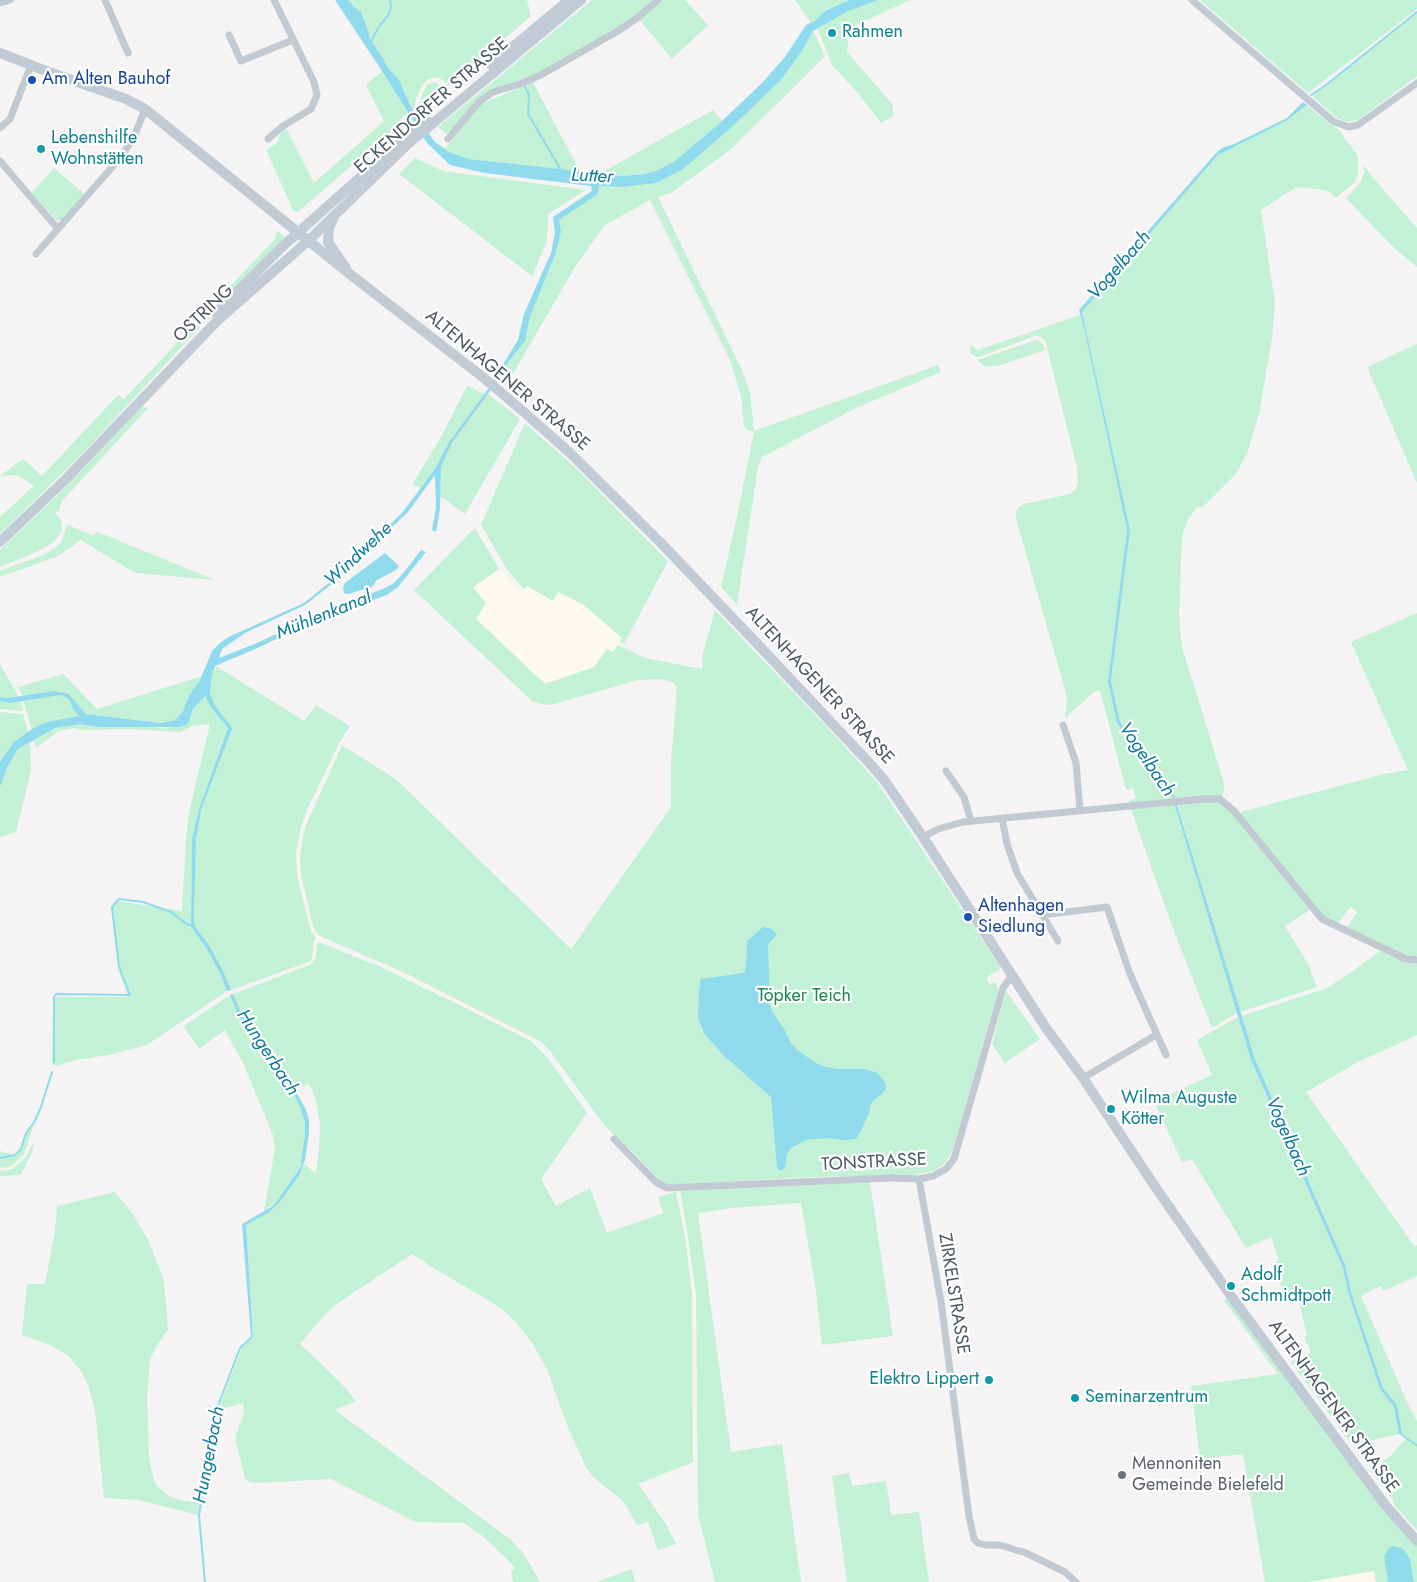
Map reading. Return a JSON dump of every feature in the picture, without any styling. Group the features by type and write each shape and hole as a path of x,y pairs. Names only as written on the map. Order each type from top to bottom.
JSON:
{"main road":[{"name":"ECKENDORFER STRASSE","path":"299,232 569,0"},
{"name":"ECKENDORFER STRASSE","path":"433,117 581,0"},
{"name":"ALTENHAGENER STRASSE","path":"0,52 126,99 145,109 308,241 499,390 569,452 661,543 760,646 873,766 923,837 1046,1028 1083,1078 1231,1296 1386,1506 1417,1541"},
{"name":"ECKENDORFER STRASSE","path":"308,241 405,141"},
{"path":"335,214 329,228 328,242 351,275"},
{"name":"OSTRING","path":"127,415 162,372 212,317 299,232"},
{"name":"OSTRING","path":"0,542 66,479 217,321 308,241"}],"street":[{"path":"106,0 128,52"},
{"path":"268,139 279,128 311,109 317,91 274,0"},
{"path":"448,139 479,102 493,92 520,84 549,70 618,31 658,0"},
{"path":"1192,0 1334,122 1348,127 1358,125 1417,83"},
{"path":"229,35 241,61 293,40"},
{"path":"0,128 10,120 31,65"},
{"path":"36,254 127,148 134,137 145,109"},
{"path":"0,161 58,229"},
{"path":"1063,725 1076,763 1080,810"},
{"path":"946,771 964,797 971,821"},
{"path":"923,837 951,824 971,821 1220,799 1234,811 1322,919 1406,959 1417,960"},
{"path":"1002,818 1013,865 1026,891 1058,941"},
{"path":"1042,915 1107,907 1130,974 1166,1055"},
{"name":"TONSTRASSE","path":"614,1139 657,1184 671,1189 890,1178 919,1179 933,1176 950,1165 954,1159 1003,988 1012,975"},
{"path":"1083,1078 1156,1035"},
{"name":"ZIRKELSTRASSE","path":"919,1179 941,1302 969,1516 974,1539 978,1543 985,1545 1000,1546 1026,1552 1065,1572 1076,1582"}],"shaded area":[{"path":"499,569 521,593 527,586 553,600 558,592 585,606 623,638 613,652 607,650 594,667 544,683 476,618 472,587"},
{"path":"1374,1571 1376,1582 1309,1582"}],"green space":[{"path":"348,0 527,0 531,16 450,85 438,77 427,80 417,96 415,105 418,113 416,115 399,80 387,68 383,58 370,39 361,12"},
{"path":"592,0 657,0 640,15 548,69 490,90 448,135 438,127"},
{"path":"662,0 685,0 708,25 672,59 639,19"},
{"path":"795,0 849,0 825,11 811,23"},
{"path":"878,0 910,0 850,28 847,52 893,105 893,116 881,123 858,93 832,65 818,29 846,12"},
{"path":"1200,0 1417,0 1417,9 1308,93"},
{"path":"1417,13 1417,76 1358,120 1348,122 1337,118 1311,95 1326,86"},
{"path":"813,31 825,56 730,150 671,193 658,197 742,370 750,392 754,431 938,365 941,372 856,408 762,457 758,467 737,605 721,587 754,432 747,430 744,426 741,396 730,360 650,200 605,225 576,265 510,379 505,385 498,380 506,365 525,341 530,317 556,252 561,232 559,220 598,194 599,186 621,187 683,169 731,128 781,80"},
{"path":"382,71 408,113 395,128 298,212 293,210 267,149 277,143 281,133 286,128 314,183 384,121 366,85"},
{"path":"434,82 439,84 444,91 423,110 420,104 422,94 427,85"},
{"path":"533,82 580,172 469,159 445,149 481,104"},
{"path":"1307,105 1338,129 1358,156 1358,174 1354,183 1337,197 1324,190 1299,187 1261,210 1275,303 1272,338 1259,414 1248,451 1236,474 1204,506 1196,508 1188,520 1182,536 1179,617 1182,647 1224,783 1224,791 1221,798 1176,800 1120,722 1111,681 1130,530 1082,312 1218,155 1286,121"},
{"path":"713,110 722,121 675,161 656,171 644,174 623,176 599,174"},
{"path":"415,158 443,171 586,190 548,214 547,241 532,276 399,174"},
{"path":"1364,165 1417,228 1417,267 1391,245 1346,198 1360,183 1364,174"},
{"path":"54,168 84,194 62,220 59,221 32,193"},
{"path":"277,230 284,236 275,250 83,453 0,534 0,517 34,486 19,476 0,476 23,459 42,476 118,395 124,399 275,239"},
{"path":"1080,315 1127,530 1109,686 1117,723 1172,796 1173,800 1129,802 1129,800 1136,799 1133,788 1126,790 1100,690 1094,692 1065,718 1067,697 1016,519 1016,512 1024,504 1070,494 1076,489 1078,483 1077,468 1045,340 1035,336 979,357 970,353 971,345 978,350"},
{"path":"1036,340 1043,343 1045,350 1001,365 986,367 977,360"},
{"path":"1417,344 1417,483 1367,367"},
{"path":"467,386 484,394 449,442 435,469 422,488 412,485 441,437"},
{"path":"488,394 520,419 465,514 440,496 441,467 452,443"},
{"path":"142,407 148,408 62,501 59,510 55,513 61,520 62,530 54,542 36,552 0,567 0,550 68,485"},
{"path":"525,423 579,471 668,561 624,644 620,642 622,638 585,606 567,596 558,592 553,601 527,586 524,589 508,571 481,525"},
{"path":"68,525 94,536 98,532 215,580 135,573 81,540 58,556 0,577 0,571 45,554 56,547 62,541 66,526"},
{"name":"Töpker Teich","path":"475,528 499,569 473,587 486,603 476,619 544,683 594,667 607,649 613,652 618,645 645,658 702,669 703,653 715,610 877,782 1001,968 986,978 990,985 995,982 999,988 954,1146 944,1164 936,1170 916,1175 811,1177 663,1184 605,1126 550,1051 540,1041 403,972 317,933 313,926 301,874 300,858 304,830 342,745 397,780 571,949 671,807 671,762 677,688 674,683 661,679 638,680 554,704 547,705 533,702 414,590"},
{"path":"1417,613 1417,958 1406,957 1346,929 1357,912 1350,907 1337,925 1322,918 1237,813 1384,774 1408,770 1351,642"},
{"path":"0,664 18,696 0,697"},
{"path":"216,666 304,721 316,705 350,726 339,743 308,808 301,827 296,851 297,877 311,931 316,938 312,959 309,962 231,990 209,945 196,928 194,922 196,839 201,810 232,729 214,704 210,692 212,675"},
{"path":"63,674 97,709 202,676 196,688 189,696 182,713 175,720 161,723 85,714 69,694 22,695 18,687"},
{"path":"61,695 69,699 79,717 47,722 32,729 23,700"},
{"path":"205,695 210,706 228,728 199,809 192,839 191,927 206,948 220,973 227,991 147,1045 109,1055 75,1060 58,1066 52,1064 53,999 56,997 128,997 118,969 111,909 118,901 182,911 189,812 210,724 192,726 180,732 128,729 80,730 74,728 59,731 36,748 34,740 55,728 74,724 167,728 188,724 193,709"},
{"path":"0,701 10,703 20,701 23,711 0,709"},
{"path":"0,712 23,714 28,732 14,742 0,762"},
{"path":"30,742 31,771 16,832 0,837 0,787 7,768 18,749"},
{"path":"1219,801 1236,816 1310,910 1285,926 1308,964 1317,987 1240,1012 1177,803"},
{"path":"1174,803 1237,1013 1212,1028 1169,918 1131,809"},
{"path":"319,942 383,968 531,1041 546,1056 587,1113 541,1179 556,1206 590,1188 607,1233 663,1213 658,1197 676,1192 685,1237 692,1294 693,1462 638,1484 666,1524 676,1544 658,1550 648,1522 637,1525 624,1502 593,1477 587,1469 569,1430 547,1369 532,1343 516,1322 502,1309 412,1254 335,1305 300,1344 342,1384 356,1401 335,1410 510,1539 523,1553 540,1582 513,1582 511,1571 515,1568 511,1563 484,1537 464,1523 415,1522 331,1479 256,1483 249,1482 245,1478 236,1442 236,1434 244,1415 243,1403 218,1410 242,1347 253,1337 246,1225 268,1213 279,1203 299,1176 304,1164 316,1173 320,1124 315,1097 309,1084 294,1089 285,1071 271,1051 243,1017 233,994 312,964 316,957 317,944"},
{"path":"1380,951 1405,961 1417,963 1417,1035 1358,1062 1306,1092 1414,1246 1417,1245 1417,1276 1383,1291 1380,1286 1361,1296 1417,1421 1417,1444 1402,1434 1397,1405 1383,1388 1351,1292 1346,1267 1255,1059 1242,1016 1327,988"},
{"path":"1006,991 1040,1039 1005,1063 992,1044"},
{"path":"230,995 239,1018 279,1069 298,1102 305,1122 302,1165 277,1201 264,1211 275,1148 273,1135 243,1063 225,1030 199,1049 184,1026"},
{"path":"1238,1017 1251,1060 1343,1268 1348,1292 1380,1389 1394,1407 1399,1434 1352,1445 1291,1362 1311,1352 1304,1337 1307,1336 1299,1301 1294,1291 1285,1294 1271,1265 1279,1260 1271,1237 1246,1248 1192,1159 1182,1162 1154,1101 1212,1075 1197,1040"},
{"path":"35,1121 24,1154 10,1167 0,1168 0,1151 15,1155"},
{"path":"35,1140 32,1152 21,1175 0,1176 0,1171 11,1170 26,1157"},
{"path":"870,1182 893,1336 822,1345 815,1284 801,1203 732,1208 698,1213 731,1452 782,1444 801,1582 715,1582 698,1515 696,1294 680,1191"},
{"path":"115,1192 133,1214 148,1240 163,1277 168,1330 150,1359 147,1397 149,1457 152,1473 156,1485 169,1496 184,1501 200,1502 198,1515 139,1500 104,1498 95,1410 88,1385 81,1371 69,1356 52,1346 22,1335 27,1284 45,1284 55,1230 57,1206"},
{"path":"1223,1299 1229,1300 1410,1540 1417,1546 1417,1582 1414,1582 1413,1571 1384,1557 1388,1582 1376,1582 1374,1571 1309,1582 1265,1582 1243,1454 1200,1459 1191,1386 1278,1374"},
{"path":"1406,1439 1417,1447 1417,1530 1395,1506 1392,1498 1372,1472 1369,1472 1394,1453"},
{"path":"849,1473 852,1486 886,1481 891,1515 919,1512 929,1582 847,1582 832,1476"},
{"path":"631,1569 636,1582 597,1582"}],"water":[{"path":"335,0 348,0 361,12 370,39 388,68 399,80 411,107 434,141 449,152 469,159 623,176 656,171 675,161 722,121 762,83 785,57 806,25 815,21 825,11 849,0 878,0 846,12 813,31 781,80 731,128 683,169 656,183 621,187 599,186 598,194 559,220 561,232 556,252 530,317 525,341 452,443 441,467 440,509 436,532 432,530 436,508 435,475 408,512 332,584 305,605 245,633 222,649 219,658 257,643 318,614 385,588 394,583 421,550 426,552 398,587 387,595 320,619 215,666 210,692 214,704 232,729 201,810 196,839 194,922 223,971 231,990 227,991 220,973 206,948 191,927 192,839 199,809 228,728 210,706 205,696 193,709 188,724 179,727 99,727 80,724 55,728 18,749 7,768 0,787 0,762 14,742 32,729 47,722 79,716 73,709 69,699 61,695 10,703 0,701 0,697 7,698 54,691 69,694 86,714 161,723 175,720 182,713 189,696 200,680 212,651 220,643 230,636 304,603 330,582 402,513 435,469 449,442 488,389 518,340 524,314 551,253 555,233 553,217 592,191 591,186 485,173 450,165 427,143"},
{"path":"1303,102 1307,105 1286,121 1218,155 1082,312 1130,530 1111,681 1120,722 1174,795 1255,1059 1346,1267 1351,1292 1383,1388 1397,1405 1402,1434 1417,1444 1417,1447 1399,1434 1394,1407 1380,1389 1348,1292 1343,1268 1251,1060 1172,796 1117,723 1108,682 1127,530 1079,310 1216,153 1222,148 1287,118"},
{"path":"385,553 399,566 396,570 377,580 372,587 348,594 344,593 345,583"},
{"path":"763,927 772,929 777,935 768,944 770,1006 791,1043 797,1050 816,1063 826,1067 865,1069 878,1073 886,1088 872,1102 859,1135 855,1139 828,1138 806,1140 791,1148 787,1154 785,1168 780,1171 777,1167 771,1097 724,1056 704,1033 698,1018 701,979 744,973 746,968 747,941"},
{"path":"233,994 243,1017 285,1071 306,1110 309,1120 305,1160 299,1176 279,1203 268,1213 246,1225 253,1337 247,1340 251,1337 242,1224 271,1207 302,1165 305,1122 298,1102 279,1069 239,1018 230,995"},
{"path":"1393,1546 1403,1549 1410,1559 1414,1582 1388,1582 1384,1557 1389,1548"}],"waterway":[{"path":"371,42 378,28 389,14 390,0"},
{"name":"Vogelbach","path":"1311,95 1417,12"},
{"path":"525,87 529,95 528,114 561,170"},
{"path":"54,1062 54,997 56,994 130,995 119,966 112,907 119,899 143,902 171,912 188,925 192,925"},
{"path":"0,1158 15,1155 21,1149 26,1133 35,1121 41,1107 52,1072"},
{"name":"Hungerbach","path":"205,1582 199,1516 214,1416 240,1348 251,1338"}],"place":[{"name":"Rahmen","path":"832,33"},
{"name":"Am Alten Bauhof","path":"32,80"},
{"name":"Lebenshilfe Wohnstätten","path":"41,149"},
{"name":"Altenhagen Siedlung","path":"968,917"},
{"name":"Wilma Auguste Kötter","path":"1111,1109"},
{"name":"Adolf Schmidtpott","path":"1231,1286"},
{"name":"Elektro Lippert","path":"989,1380"},
{"name":"Seminarzentrum","path":"1075,1398"},
{"name":"Mennoniten Gemeinde Bielefeld","path":"1122,1475"}],"water label":[{"name":"Lutter","path":"592,177"},
{"name":"Windwehe","path":"359,555"},
{"name":"Mühlenkanal","path":"324,616"}]}
